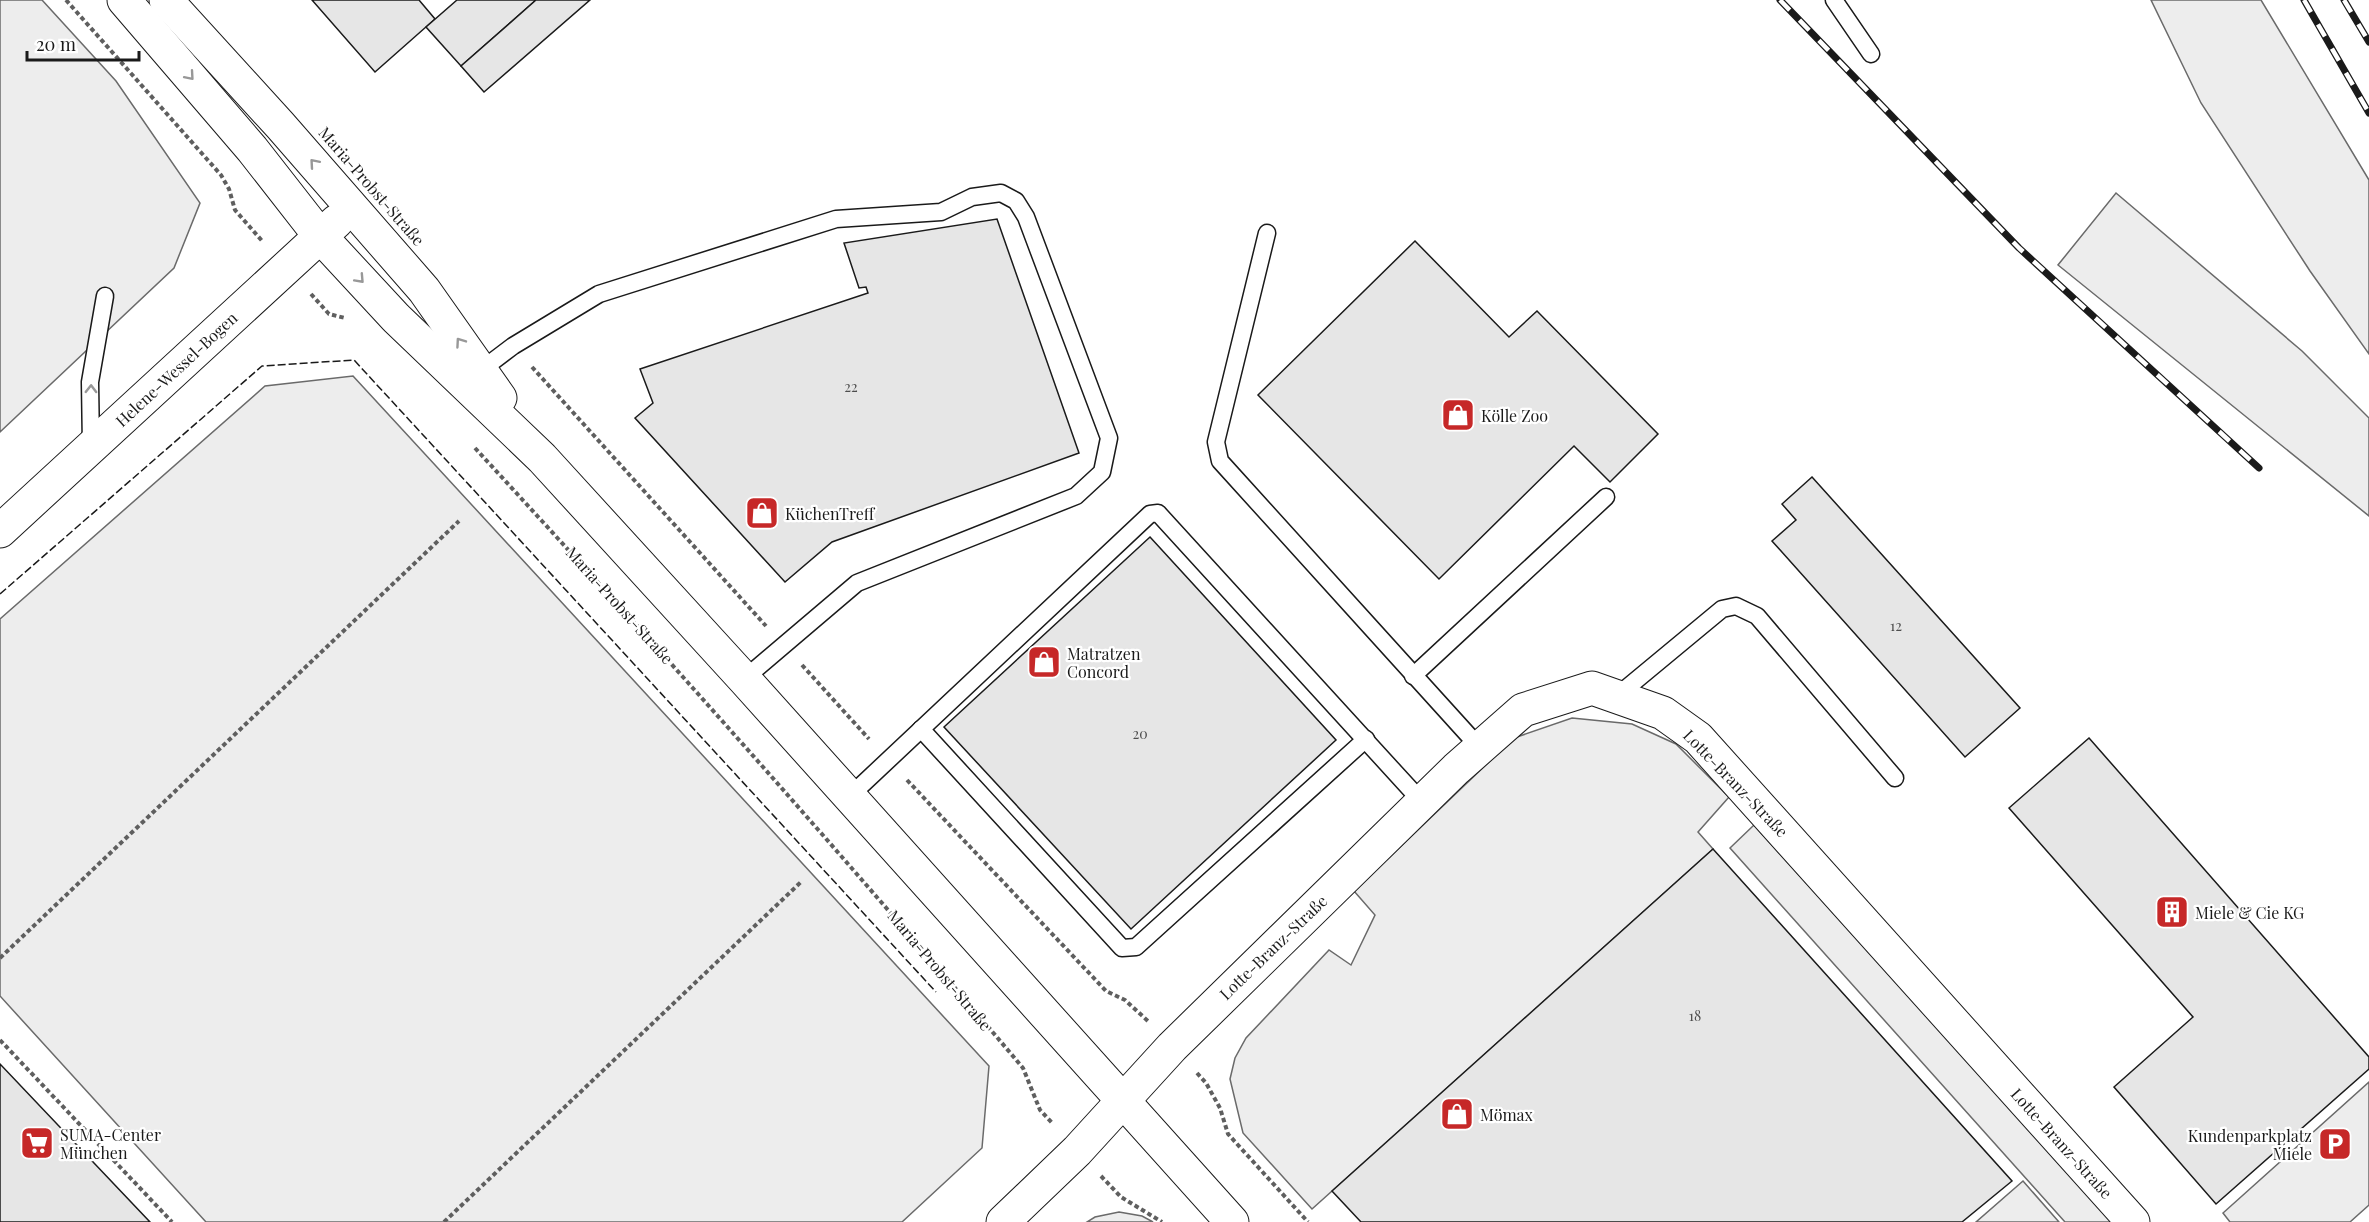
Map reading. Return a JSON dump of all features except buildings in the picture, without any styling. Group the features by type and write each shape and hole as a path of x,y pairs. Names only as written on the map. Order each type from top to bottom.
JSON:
{"street":[{"name":"Maria-Probst-Straße","path":"124,0 252,149 321,236 396,318 472,377 542,458 850,796 1232,1222"},
{"name":"Maria-Probst-Straße","path":"166,0 424,290 472,377"},
{"name":"Helene-Wessel-Bogen","path":"0,531 352,207"},
{"name":"Lotte-Branz-Straße","path":"1003,1222 1077,1151 1172,1047 1480,747 1523,710 1592,688 1663,713 1698,738 2133,1222"}],"lane":[{"path":"1834,0 1870,54"},
{"path":"472,377 513,346 599,294 836,219 941,212 972,197 1001,194 1016,201 1026,217 1108,438 1102,472 1076,496 857,583 744,679"},
{"path":"1267,233 1216,442 1220,461 1413,676 1480,747"},
{"path":"91,447 90,382 105,296"},
{"path":"1413,676 1606,497"},
{"path":"850,796 1150,514 1158,513 1422,802"},
{"path":"1617,696 1722,609 1736,606 1757,616 1895,778"},
{"path":"921,729 1122,948 1136,947 1366,740"}],"path":[{"path":"66,0 221,175 229,189 235,210 329,314 347,319"},
{"path":"513,346 889,761 1106,991 1135,1007 1206,1083 1220,1108 1227,1134 1308,1222"},
{"name":"Maria-Probst-Straße","path":"474,446 642,629 848,861 1023,1068 1040,1110 1121,1197 1162,1222"},
{"path":"0,958 459,521"},
{"path":"444,1222 802,881"},
{"path":"0,1040 172,1222"}],"shaded area":[{"path":"0,0 42,0 116,81 200,203 174,268 0,432"},
{"path":"2151,0 2261,0 2369,180 2369,354 2310,271 2201,103"},
{"path":"2116,193 2302,351 2369,418 2369,516 2058,265"},
{"path":"353,376 989,1066 982,1148 902,1222 206,1222 0,996 0,619 265,386"},
{"path":"1572,718 1632,724 1676,744 1729,797 1698,832 1713,849 1312,1209 1243,1133 1230,1079 1235,1058 1246,1038 1329,950 1351,965 1375,915 1354,891 1514,738"},
{"path":"1754,825 2112,1222 2065,1222 1730,848"},
{"name":"Kundenparkplatz Miele","path":"2369,1082 2369,1205 2350,1222 2230,1222 2223,1213"},
{"path":"2023,1181 2059,1222 1976,1222"},
{"path":"1119,1212 1142,1216 1153,1222 1087,1222 1095,1217"}],"railway":[{"path":"1780,0 2019,248 2259,468"},
{"path":"2304,0 2369,113"},
{"path":"2344,0 2369,42"}],"fence":[{"path":"0,594 262,366 354,360 936,992"}],"place":[{"name":"Kölle Zoo","path":"1458,415"},
{"name":"KüchenTreff","path":"762,513"},
{"name":"Matratzen Concord","path":"1044,662"},
{"name":"Miele & Cie KG","path":"2172,912"},
{"name":"Mömax","path":"1457,1114"},
{"name":"SUMA-Center München","path":"37,1143"},
{"name":"Kundenparkplatz Miele","path":"2335,1144"}]}
